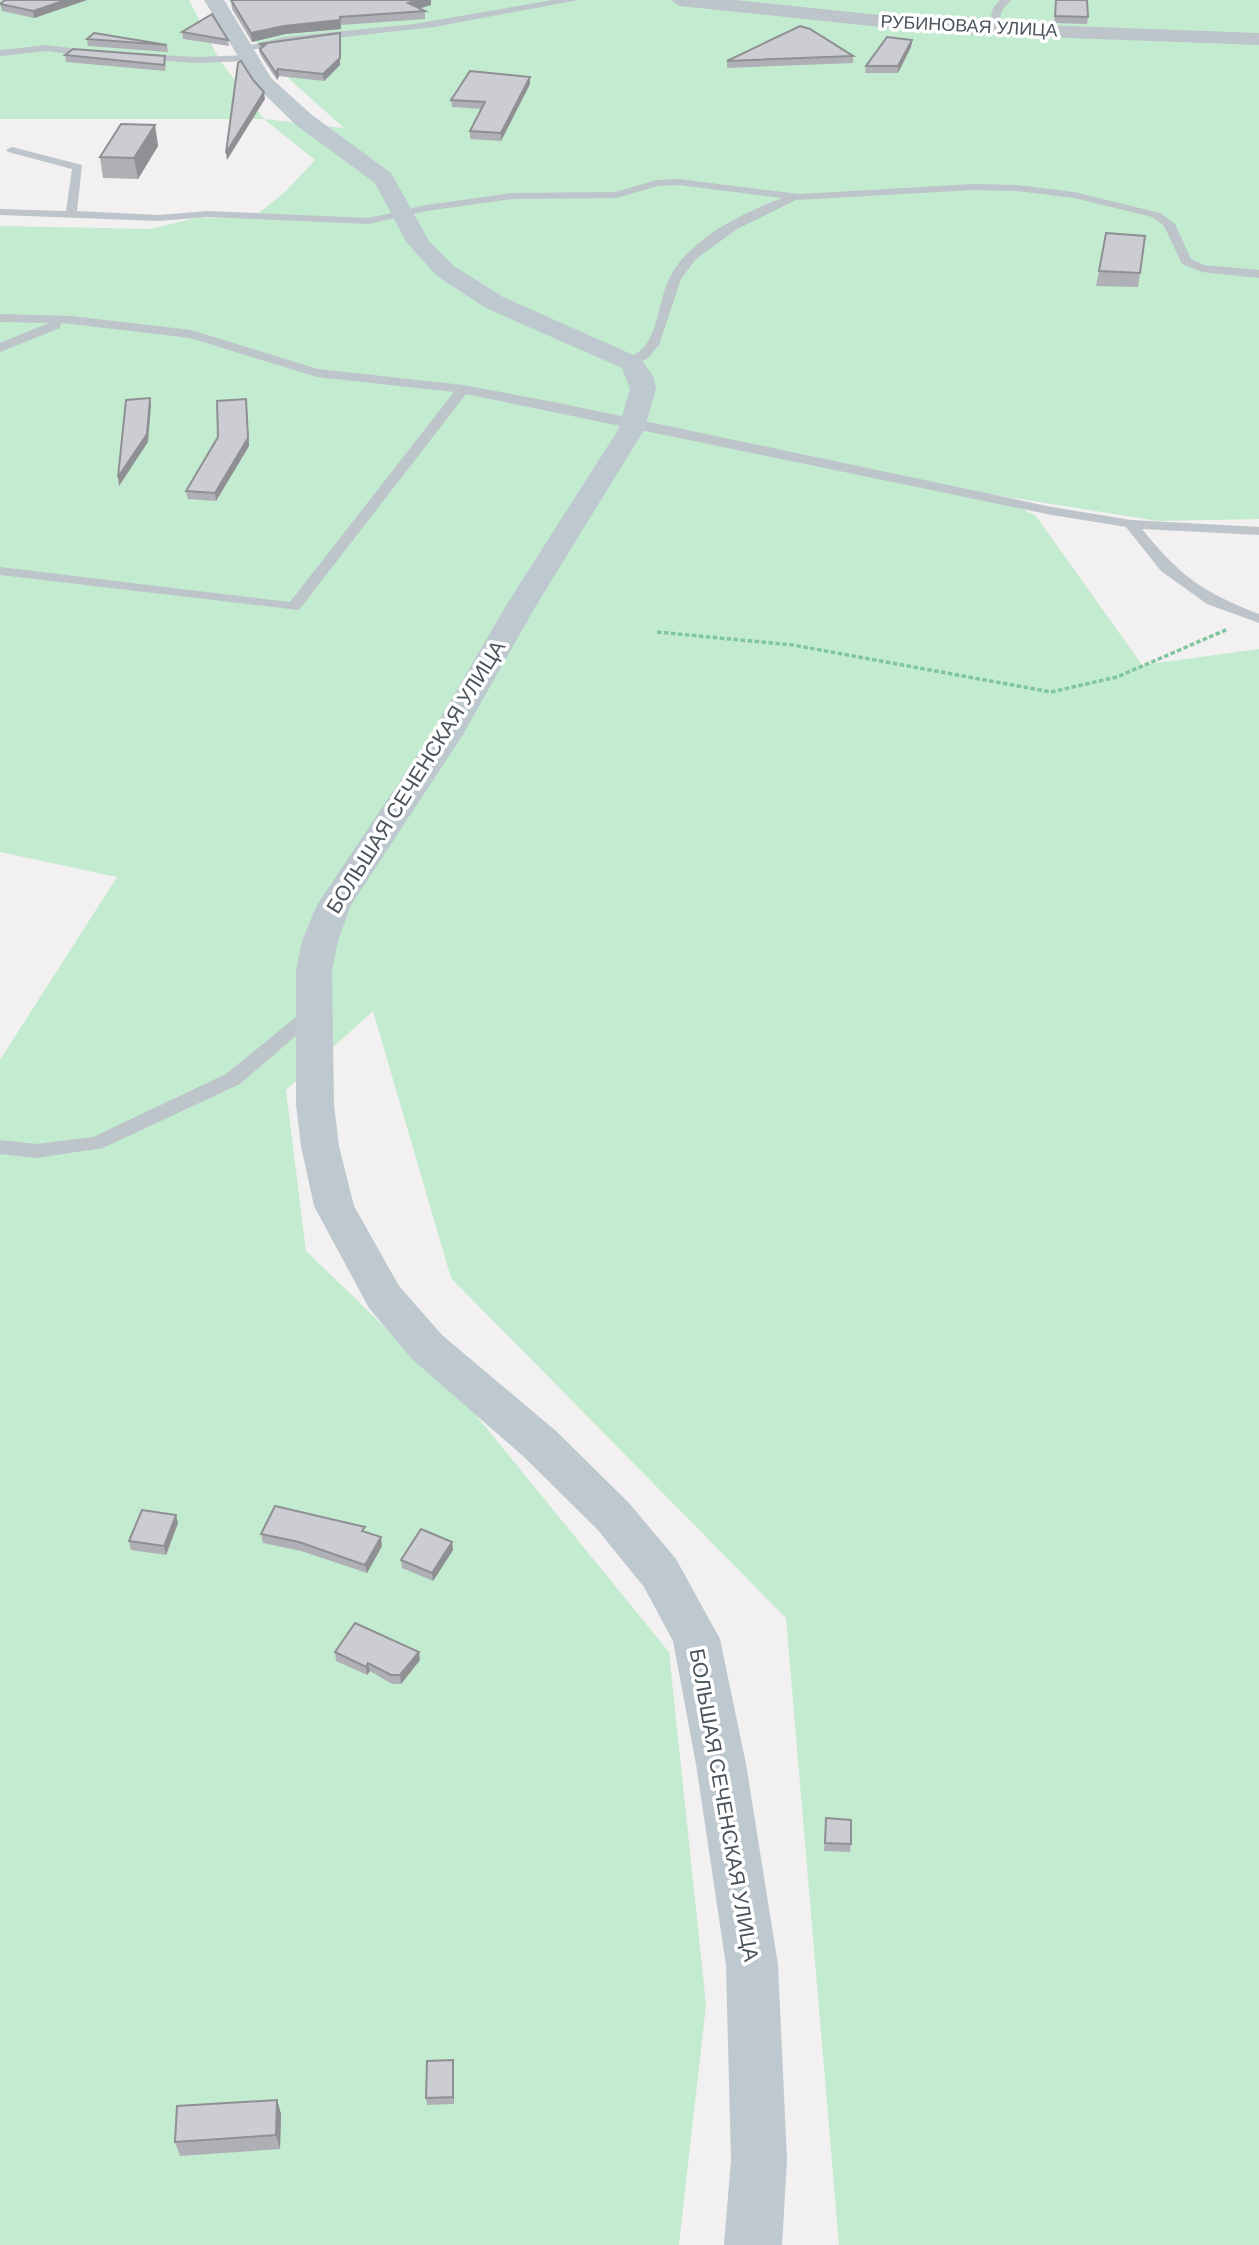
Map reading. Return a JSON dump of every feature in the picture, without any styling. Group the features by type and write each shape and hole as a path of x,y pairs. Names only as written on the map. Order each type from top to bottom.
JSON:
{"street":[{"path":"214,0 262,82 319,132 383,178 392,189 411,233 425,251 459,281 505,306 631,363"},
{"name":"РУБИНОВАЯ УЛИЦА","path":"680,0 937,27 1259,38"},
{"name":"БОЛЬШАЯ СЕЧЕНСКАЯ УЛИЦА","path":"631,363 640,376 643,389 635,421 608,470 522,604 446,736 334,905 320,941 314,971 315,1105 320,1146 334,1206 384,1297 427,1347 540,1444 613,1516 660,1573 696,1639 721,1764 752,1965 759,2161 752,2245"}],"lane":[{"path":"130,56 197,60 246,53 281,39 468,20 518,8 573,0"},
{"path":"992,29 998,8 1006,0"},
{"path":"0,69 2,53 47,48 103,54"},
{"path":"0,144 12,150 78,167 71,214"},
{"path":"0,162 12,150"},
{"path":"0,212 158,218 208,214 369,221 426,208 512,196 616,195 657,183 679,182 799,197 974,187 1017,188 1074,195 1156,215 1169,224 1186,261 1202,268 1259,274"},
{"path":"631,363 645,357 658,339 670,289 682,267 698,252 750,216 799,197"},
{"path":"0,318 71,320 191,334 317,373 463,389 635,421 1052,511 1131,524 1259,531"},
{"path":"0,348 27,334 71,320"},
{"path":"0,570 294,607 463,389"},
{"path":"1131,524 1167,568 1212,601 1255,619"},
{"path":"0,1147 36,1151 96,1143 233,1079 313,1012"}],"path":[{"path":"657,632 793,645 1051,692 1117,677 1255,619"}],"green space":[{"path":"0,0 189,0 219,59 264,119 0,119"},
{"path":"229,0 1259,0 1259,519 1158,521 995,495 1036,516 1142,665 1259,649 1259,2245 839,2245 786,1618 451,1278 373,1011 286,1090 306,1251 475,1414 669,1652 706,2005 679,2245 0,2245 0,1060 117,877 0,852 0,226 150,229 196,218 254,217 285,192 315,160 264,119 344,128 268,60"}],"building":[{"path":"5,0 66,0 33,11 0,4"},
{"path":"231,0 418,0 408,3 425,11 340,17 340,20 284,26 251,33"},
{"path":"1056,0 1087,0 1088,17 1055,16"},
{"path":"212,14 228,40 182,32"},
{"path":"800,26 810,29 853,56 727,61"},
{"path":"94,33 167,45 87,39"},
{"path":"340,33 340,58 323,74 278,69 276,73 260,49 265,45 259,44"},
{"path":"887,37 912,40 898,66 866,66"},
{"path":"73,49 165,56 164,65 65,55"},
{"path":"241,61 264,92 226,153 238,63"},
{"path":"470,71 530,77 501,133 470,131 485,102 451,100"},
{"path":"121,124 155,125 134,158 100,157"},
{"path":"1106,233 1145,236 1140,273 1099,271"},
{"path":"150,398 147,434 118,477 126,400"},
{"path":"246,399 248,438 215,493 186,491 218,437 217,401"},
{"path":"275,1506 365,1527 362,1531 381,1537 365,1565 299,1542 261,1534"},
{"path":"142,1510 176,1515 164,1546 129,1541"},
{"path":"421,1529 452,1542 432,1573 401,1560"},
{"path":"355,1623 419,1652 400,1675 391,1675 368,1663 366,1667 335,1652"},
{"path":"826,1818 851,1820 851,1844 825,1843"},
{"path":"453,2060 453,2097 426,2098 427,2061"},
{"path":"277,2100 276,2135 175,2142 177,2106"}]}
